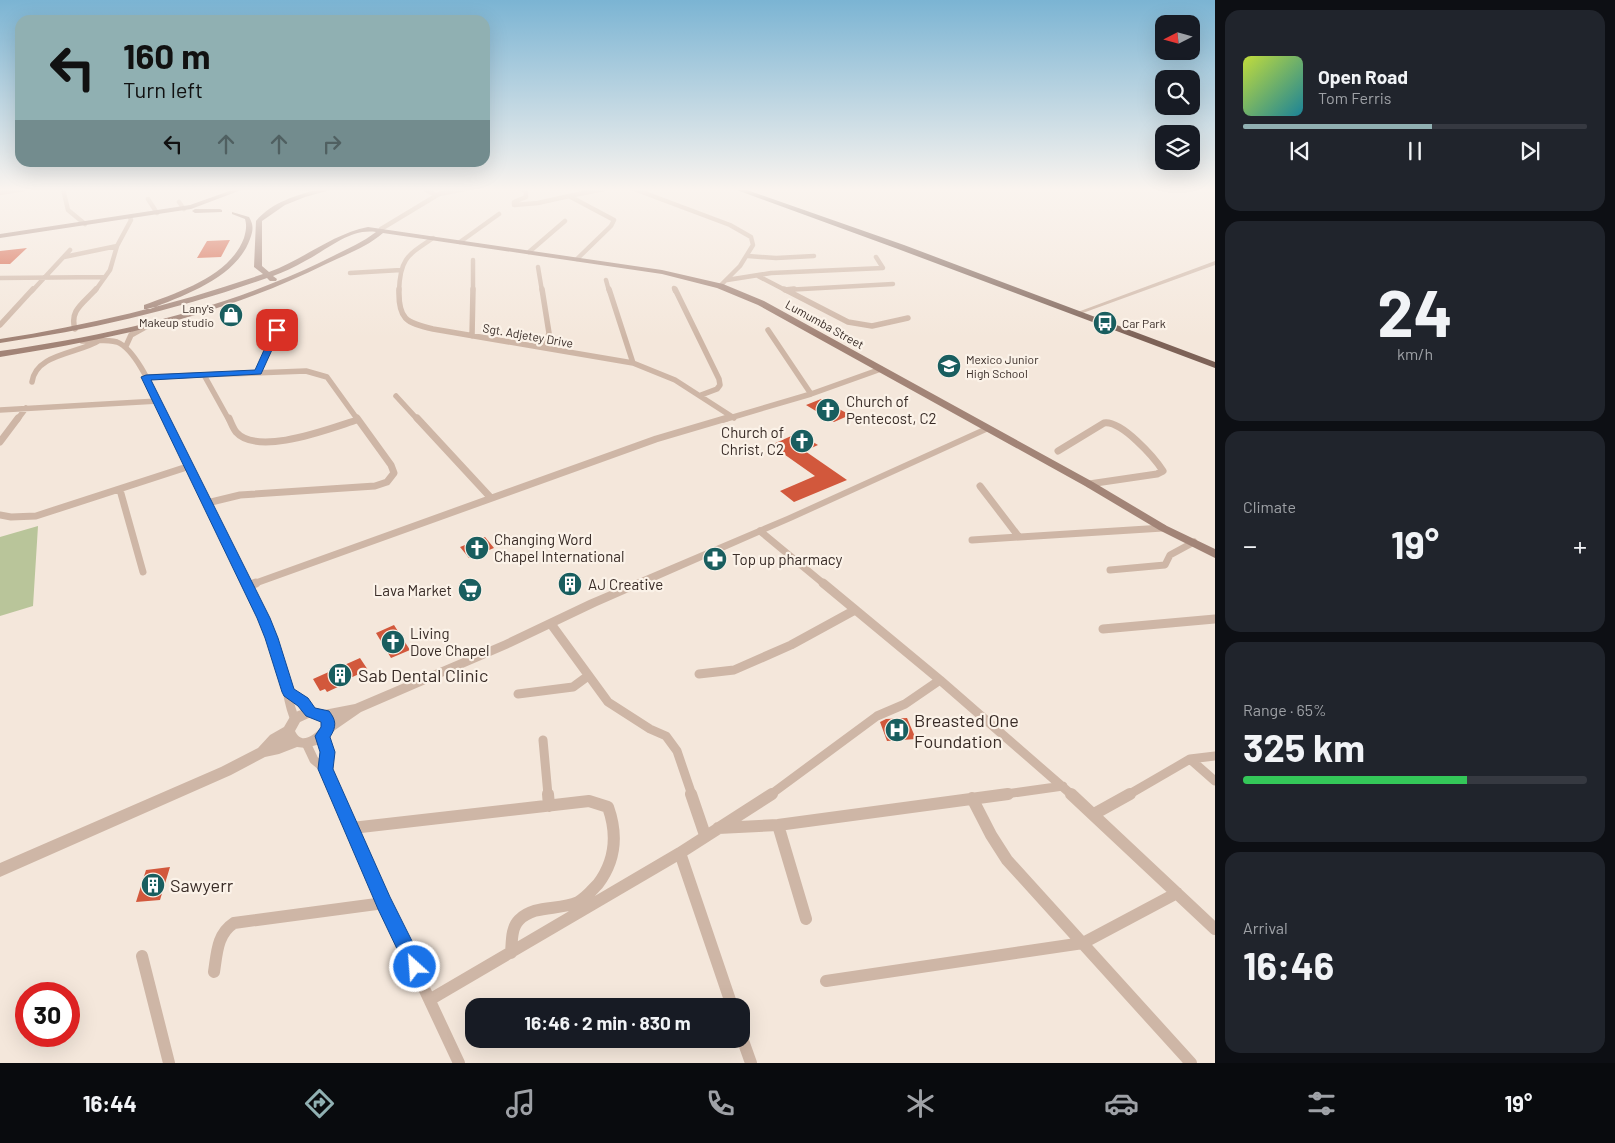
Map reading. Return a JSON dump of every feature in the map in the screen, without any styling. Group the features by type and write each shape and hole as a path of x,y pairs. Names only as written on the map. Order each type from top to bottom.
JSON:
{"main road":[{"path":"0,342 105,322 186,291 212,277 234,260 246,244 247,239"},
{"path":"258,267 259,239"},
{"name":"Lumumba Street","path":"105,322 180,304 268,275 288,267 340,239"},
{"path":"0,354 80,342 207,308 278,283 327,261 367,239"},
{"name":"Lumumba Street","path":"437,239 662,272 720,286 761,303 1089,484 1163,528 1215,553"},
{"path":"877,239 1215,365"},
{"path":"258,267 278,283"},
{"path":"258,267 270,269 288,267"}],"street":[{"path":"75,329 72,320 74,313 110,270 121,239"},
{"name":"Sgt. Adjetey Drive","path":"432,239 409,254 401,270 397,308 401,315 416,325 633,363 676,380 734,418"},
{"path":"460,242 465,239"},
{"path":"529,252 545,239"},
{"path":"577,260 599,239"},
{"path":"720,286 748,256 753,241 751,239"},
{"path":"64,257 117,246"},
{"path":"0,324 70,250"},
{"path":"748,256 776,258 814,256"},
{"path":"727,280 771,273 881,269 883,266 876,257"},
{"path":"472,336 473,260"},
{"path":"1082,315 1215,263"},
{"path":"538,267 549,334 545,347"},
{"path":"1082,315 1215,268"},
{"path":"350,273 401,270"},
{"path":"758,276 848,322 872,326 908,318"},
{"path":"0,278 105,277"},
{"path":"606,280 633,363"},
{"path":"783,290 893,284"},
{"path":"674,288 719,379 720,385 717,390 701,395"},
{"path":"258,373 284,316"},
{"path":"126,346 131,336 150,324"},
{"path":"768,330 811,394"},
{"path":"32,382 31,374 40,363 86,348 100,340"},
{"path":"80,342 116,341 126,346 146,377 272,638 288,692 289,708 296,734 314,760 325,769 384,903 431,999 459,1063"},
{"path":"248,586 656,439 734,418 811,394 881,369"},
{"path":"146,377 306,371 327,377 391,465 394,473 387,482 375,486 240,495 207,503"},
{"path":"204,375 237,433 244,439 260,443 276,443 357,420"},
{"path":"396,396 491,498"},
{"path":"0,410 158,401"},
{"path":"0,442 26,408"},
{"path":"1058,450 1104,423 1109,422 1115,424 1130,436 1163,471 1157,474 1089,484"},
{"path":"0,870 226,771 262,752 279,749 317,714 357,708 551,624 593,603 760,531 988,428"},
{"path":"0,515 11,517 36,516 190,466"},
{"path":"980,486 1019,537"},
{"path":"120,490 143,572"},
{"path":"972,540 1163,528"},
{"path":"760,531 940,680 1064,786 1215,929"},
{"path":"1110,570 1165,565 1170,555 1194,542"},
{"path":"699,674 734,670 791,645 856,610"},
{"path":"1103,628 1215,619"},
{"path":"551,624 608,702 650,729 666,736 677,750 705,835"},
{"path":"518,694 573,687 588,676"},
{"path":"431,999 680,853 785,784 878,716 905,704 940,680"},
{"path":"288,692 328,720 325,732 327,752 325,769"},
{"path":"296,734 325,732 357,708"},
{"path":"542,740 549,806"},
{"path":"1094,814 1190,759 1215,756"},
{"path":"1190,759 1215,781"},
{"path":"716,828 778,825 1064,786"},
{"path":"972,798 991,835 1007,860 1190,1063"},
{"path":"352,828 589,801 608,807 614,853 608,867 592,892 576,902 527,914 519,919 514,926 511,953"},
{"path":"778,825 806,919"},
{"path":"680,853 729,998"},
{"path":"826,981 1083,943 1177,893"},
{"path":"214,972 219,939 225,927 234,923 384,903"},
{"path":"142,956 169,1063"},
{"path":"746,1048 751,1063"}],"green space":[{"path":"38,526 33,606 0,616 0,537"}],"building":[{"path":"230,240 221,257 197,258 207,241"},
{"path":"27,248 10,264 0,264 0,251"},
{"name":"Church of Pentecost, C2","path":"821,399 850,415 834,422 806,405"},
{"path":"798,433 818,445 805,451 847,480 794,502 780,491 815,476 771,445"},
{"name":"Changing Word Chapel International","path":"485,537 494,548 469,558 460,547"},
{"name":"Living Dove Chapel","path":"394,625 410,650 391,658 376,633"},
{"name":"Sab Dental Clinic","path":"360,658 368,670 339,683 340,686 327,692 325,689 320,691 313,679"},
{"name":"Breasted One Foundation","path":"907,718 916,739 887,741 880,722 886,719"},
{"name":"Sawyerr","path":"170,867 160,900 136,902 146,870"}],"place":[{"name":"Lany's Makeup studio","path":"231,315"},
{"name":"Car Park","path":"1105,323"},
{"name":"Mexico Junior High School","path":"949,366"},
{"name":"Church of Pentecost, C2","path":"828,410"},
{"name":"Church of Christ, C2","path":"802,441"},
{"name":"Changing Word Chapel International","path":"477,548"},
{"name":"Top up pharmacy","path":"715,559"},
{"name":"AJ Creative","path":"570,584"},
{"name":"Lava Market","path":"470,590"},
{"name":"Living Dove Chapel","path":"393,642"},
{"name":"Sab Dental Clinic","path":"340,675"},
{"name":"Breasted One Foundation","path":"897,730"},
{"name":"Sawyerr","path":"153,885"}],"route":[{"path":"277,330 258,373 146,377 263,618 272,638 288,692 303,702 311,712 324,715 328,720 328,728 322,736 327,752 325,769 384,903 415,967"}]}
